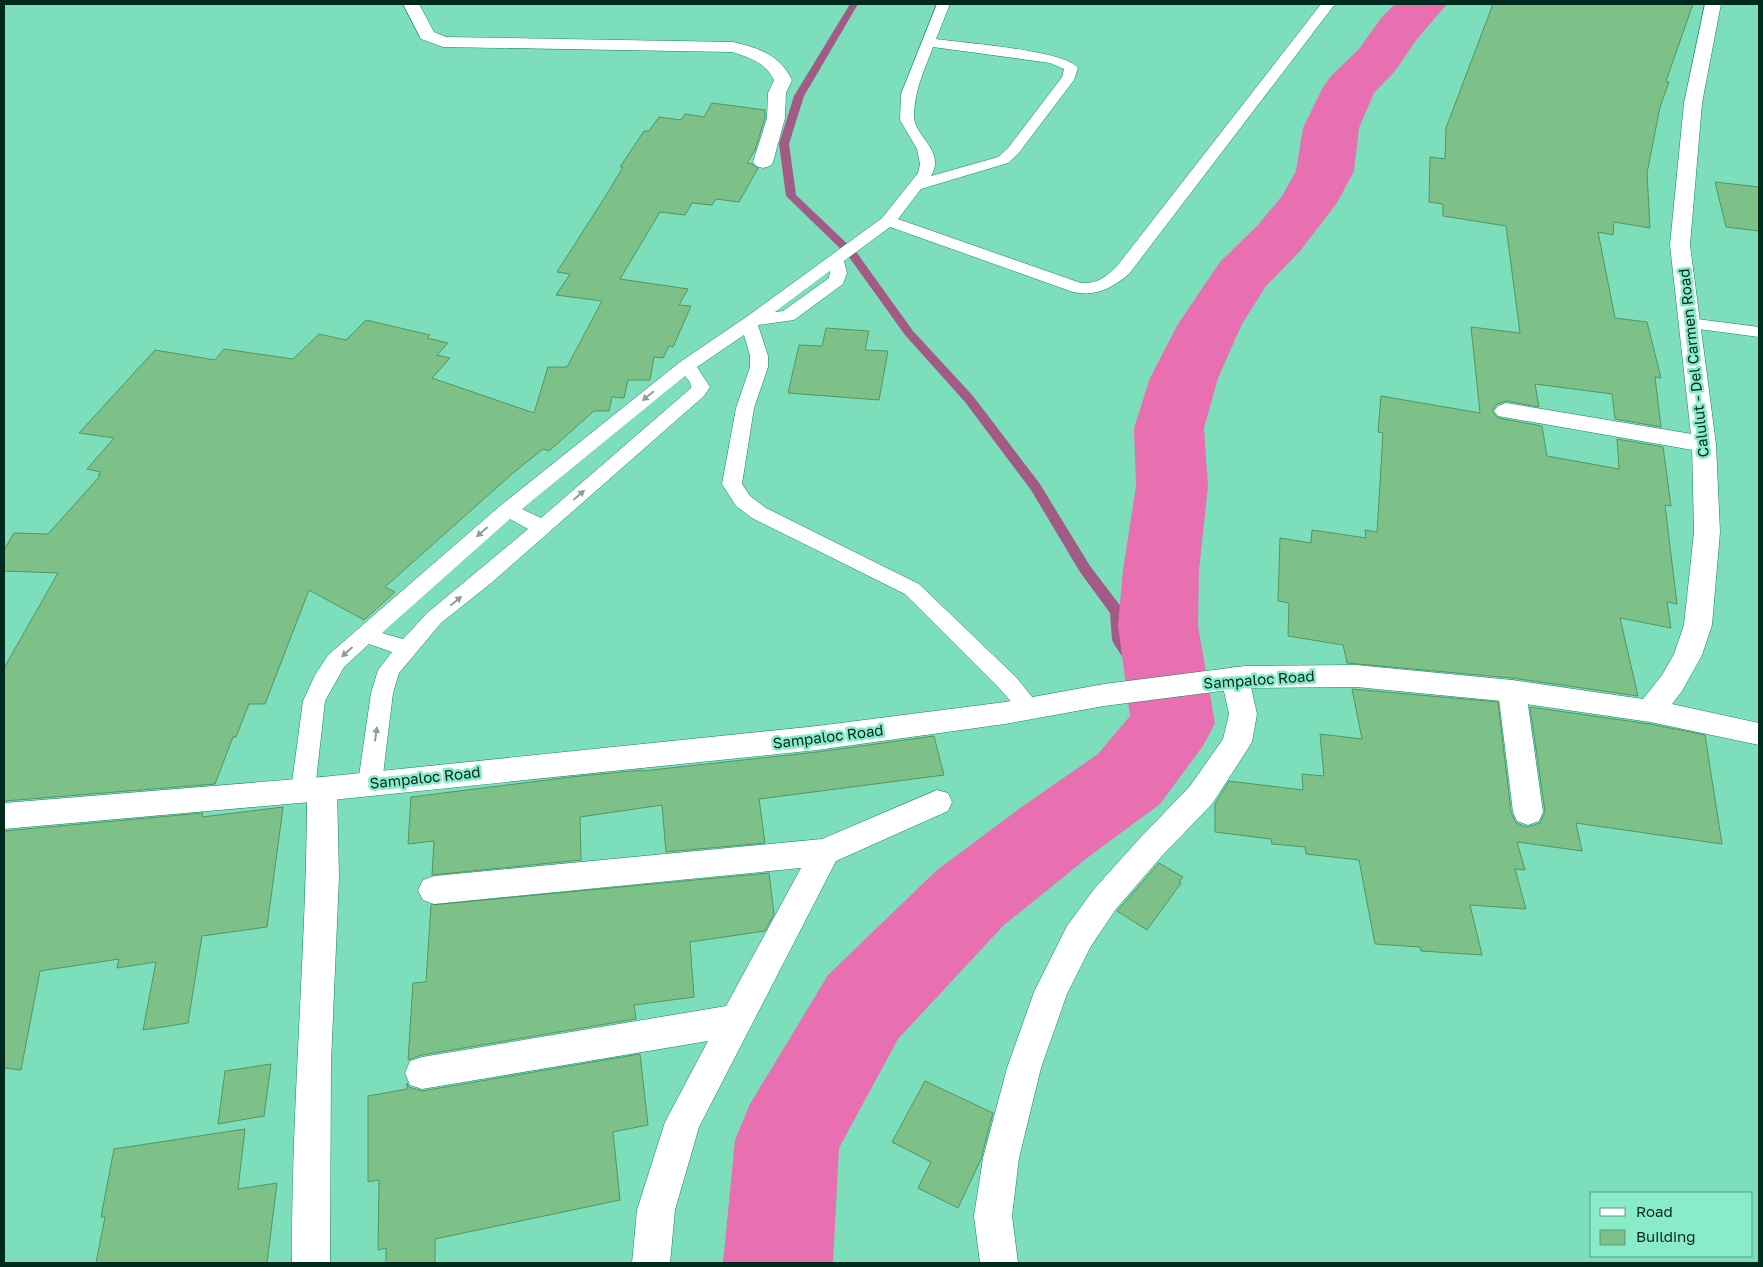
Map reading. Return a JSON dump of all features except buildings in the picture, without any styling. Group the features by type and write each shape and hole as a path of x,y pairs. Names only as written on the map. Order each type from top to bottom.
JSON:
{"street":[{"path":"411,4 426,35 443,42 733,47 764,57 779,68 783,80 776,93 776,118 763,162"},
{"name":"Calulut - Del Carmen Road","path":"1650,711 1672,683 1684,662 1698,625 1707,532 1704,444 1680,245 1693,103 1713,4"},
{"path":"1506,411 1704,444"},
{"name":"Sampaloc Road","path":"4,816 312,789 817,738 1005,713 1104,696 1225,680 1356,676 1512,691 1650,711 1759,734"},
{"path":"999,1263 993,1216 1001,1158 1024,1068 1051,992 1079,936 1105,898 1201,795 1237,742 1243,714 1225,680"},
{"path":"1512,691 1528,812"},
{"path":"311,1263 314,1063 323,877 312,789"},
{"path":"434,890 825,852 937,802"},
{"path":"651,1263 656,1210 683,1122 825,852"},
{"path":"422,1073 736,1020"}],"lane":[{"path":"312,789 314,701 323,681 336,662 508,510 686,366 752,322 882,226 925,174 928,164 924,150 907,120 908,94 943,4"},
{"path":"882,226 1079,288 1096,288 1108,284 1122,270 1328,4"},
{"path":"915,186 1003,160 1013,152 1070,77 1071,68 1052,59 928,42"},
{"path":"752,322 759,356 759,367 745,408 732,484 743,501 759,513 912,589 1008,683 1030,708"},
{"path":"1689,323 1759,332"},
{"path":"370,783 382,693 389,670 434,618 542,528 698,392 700,387 698,380 686,366"},
{"path":"508,510 542,528"},
{"path":"365,635 407,649"}],"waterway":[{"path":"854,4 799,96 784,144 791,196 853,255 909,333 969,399 1036,487 1085,569 1117,612 1119,640 1173,723"},
{"path":"778,1263 787,1140 863,1007 970,898 1055,832 1129,779 1173,723 1158,626 1161,570 1172,486 1169,428 1184,378 1210,324 1242,275 1279,238 1308,203 1325,171 1331,128 1350,87 1377,60 1399,29 1422,4"}]}
